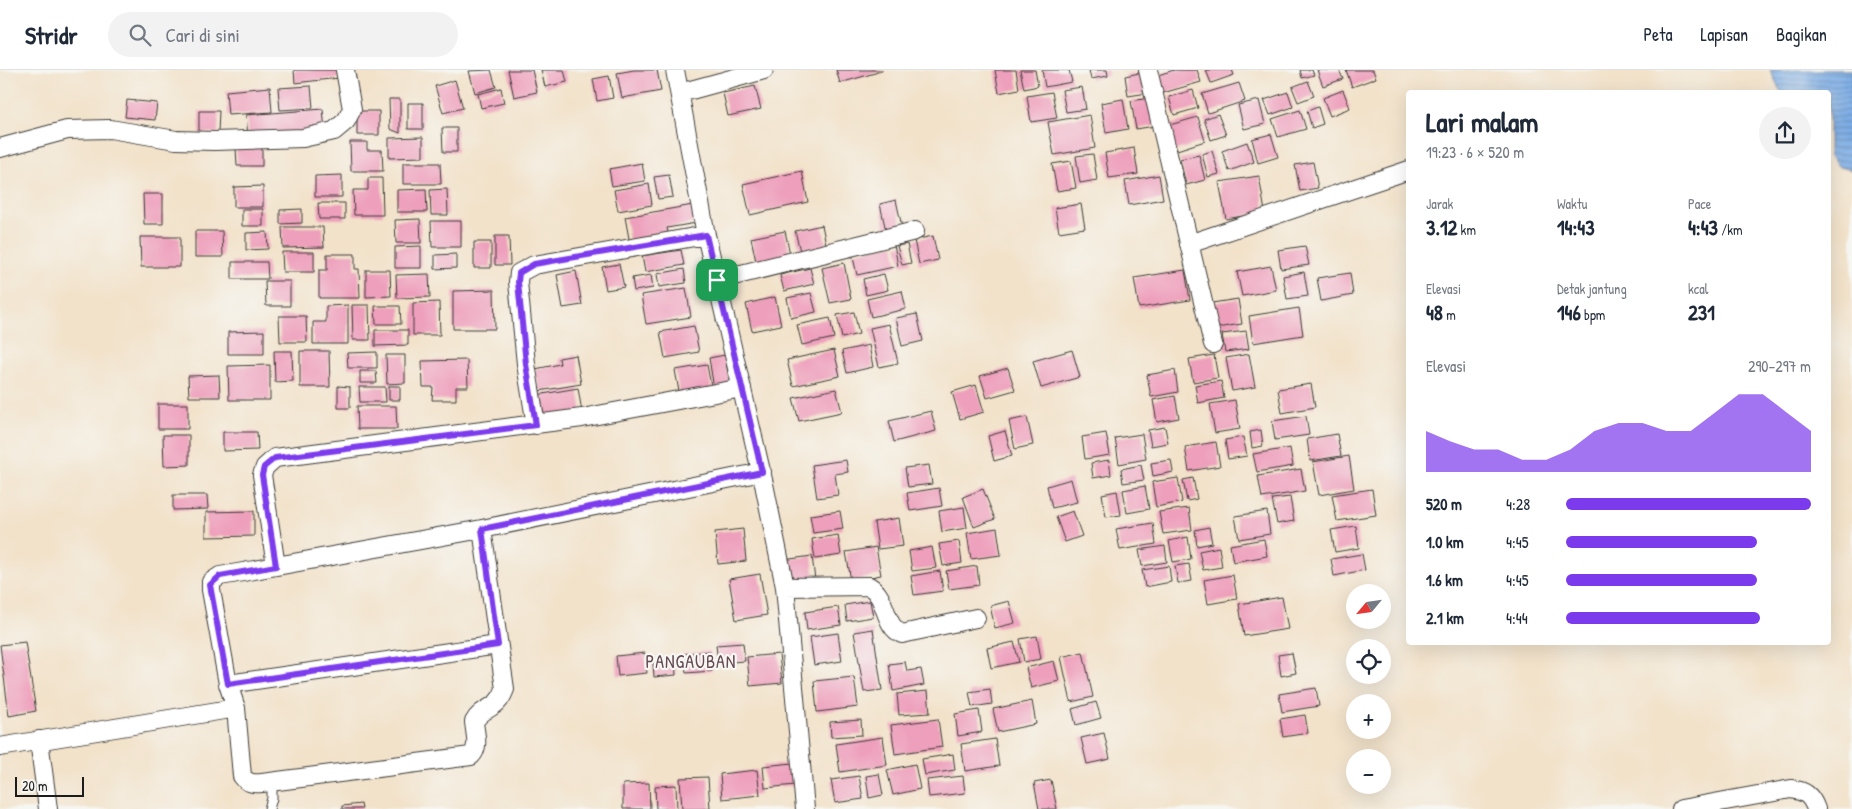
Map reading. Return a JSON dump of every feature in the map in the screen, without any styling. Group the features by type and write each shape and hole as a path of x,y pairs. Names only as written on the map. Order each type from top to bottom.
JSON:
{"street":[{"path":"0,148 67,130 110,129 176,140 214,141 303,138 334,131 346,121 352,109 345,70"},
{"path":"675,70 706,235 762,472 785,587 805,809"},
{"path":"680,94 764,70"},
{"path":"1148,70 1213,344"},
{"path":"1189,244 1406,171"},
{"path":"717,280 915,231"},
{"path":"536,425 526,364 518,282 519,273 534,264 706,235"},
{"path":"276,566 262,475 264,467 275,458 536,425 742,388"},
{"path":"482,529 506,689 496,706 480,714 474,722 477,747 471,756 272,782 249,783 242,776 236,708 228,684 212,582 224,575 482,529 762,472"},
{"path":"785,587 870,586 880,597 892,626 902,634 976,618"},
{"path":"228,684 498,645"},
{"path":"0,747 236,708"},
{"path":"39,740 48,809"},
{"path":"1681,809 1791,788 1803,790 1812,798 1816,809"}],"lane":[{"path":"269,809 272,782"}],"water":[{"path":"1770,70 1852,70 1852,170 1839,167 1831,158 1831,90 1780,90"}],"building":[{"path":"294,70 338,70 339,78 295,83"},
{"path":"491,70 496,87 475,93 469,71"},
{"path":"508,70 532,70 537,92 514,97"},
{"path":"541,70 564,70 567,82 545,87"},
{"path":"634,70 657,70 661,91 622,98 617,73"},
{"path":"836,70 882,70 882,71 840,83"},
{"path":"995,70 1016,70 1019,89 999,93"},
{"path":"1020,70 1035,70 1038,86 1024,89"},
{"path":"1042,70 1069,70 1072,82 1045,87"},
{"path":"1089,70 1107,70 1108,76 1091,79"},
{"path":"1174,70 1197,70 1201,82 1163,93 1158,75"},
{"path":"1206,70 1232,70 1234,75 1211,83"},
{"path":"1300,70 1312,70 1314,75 1302,78"},
{"path":"1317,70 1339,70 1343,79 1323,86"},
{"path":"1346,70 1373,70 1376,78 1352,87"},
{"path":"1144,72 1148,93 1128,96 1125,76"},
{"path":"609,76 613,98 597,101 593,79"},
{"path":"455,80 463,108 443,113 435,86"},
{"path":"1308,81 1314,96 1298,102 1292,87"},
{"path":"1239,83 1245,101 1208,113 1202,94"},
{"path":"311,86 313,108 280,110 278,88"},
{"path":"755,86 761,109 728,116 723,93"},
{"path":"270,87 272,112 228,115 226,91"},
{"path":"1082,87 1086,109 1066,112 1062,90"},
{"path":"501,88 504,103 481,108 478,94"},
{"path":"1193,90 1198,108 1174,115 1169,97"},
{"path":"1343,90 1350,108 1330,116 1323,98"},
{"path":"1052,92 1057,118 1031,122 1027,96"},
{"path":"1288,92 1293,107 1270,115 1264,100"},
{"path":"1150,98 1155,126 1136,129 1131,101"},
{"path":"389,99 400,99 400,133 390,129"},
{"path":"1123,99 1128,129 1106,133 1101,103"},
{"path":"127,100 157,103 155,120 125,117"},
{"path":"1259,100 1265,124 1244,129 1238,105"},
{"path":"408,103 423,103 423,129 408,129"},
{"path":"1318,107 1323,124 1312,128 1307,111"},
{"path":"323,109 325,131 248,137 246,115"},
{"path":"1300,110 1306,129 1278,137 1272,119"},
{"path":"199,111 219,111 218,133 199,133"},
{"path":"357,111 379,111 379,135 357,135"},
{"path":"1218,114 1226,135 1211,140 1204,119"},
{"path":"1090,115 1095,148 1054,155 1048,122"},
{"path":"1198,117 1205,141 1174,151 1166,126"},
{"path":"442,128 457,128 457,152 443,152"},
{"path":"1271,134 1278,157 1258,163 1252,139"},
{"path":"423,137 423,157 389,158 389,138"},
{"path":"350,142 367,142 367,150 382,150 383,171 351,171"},
{"path":"1247,142 1254,162 1229,171 1222,151"},
{"path":"262,147 262,166 237,166 236,148"},
{"path":"1134,148 1138,174 1109,178 1105,153"},
{"path":"1212,151 1219,174 1208,177 1202,154"},
{"path":"1093,154 1097,180 1080,183 1076,156"},
{"path":"1199,155 1205,180 1186,185 1180,159"},
{"path":"1071,161 1076,188 1057,191 1052,164"},
{"path":"1313,162 1318,188 1300,191 1295,165"},
{"path":"403,163 440,163 441,184 403,184"},
{"path":"642,163 645,181 612,186 609,169"},
{"path":"802,171 808,202 750,215 743,184"},
{"path":"342,175 342,197 315,197 315,176"},
{"path":"669,175 673,197 658,199 654,177"},
{"path":"1159,175 1163,199 1129,205 1125,181"},
{"path":"1259,176 1265,212 1226,219 1219,182"},
{"path":"368,178 382,178 383,215 354,215 353,190 368,190"},
{"path":"649,184 652,205 618,211 614,190"},
{"path":"263,186 263,207 234,207 234,187"},
{"path":"426,189 427,212 397,212 397,190"},
{"path":"447,189 448,215 431,215 430,190"},
{"path":"143,194 163,194 163,224 144,224"},
{"path":"896,200 902,227 886,231 880,204"},
{"path":"318,203 345,203 345,219 319,219"},
{"path":"1081,204 1085,228 1059,232 1055,208"},
{"path":"693,205 696,223 667,228 669,237 630,244 625,217"},
{"path":"242,209 263,209 263,226 242,226"},
{"path":"302,209 302,223 280,224 280,210"},
{"path":"420,219 421,243 396,243 395,220"},
{"path":"431,221 461,221 461,247 432,247"},
{"path":"822,225 827,249 801,255 795,231"},
{"path":"282,227 323,227 324,247 283,248"},
{"path":"195,231 222,231 223,257 195,257"},
{"path":"785,231 791,259 757,266 751,238"},
{"path":"267,232 268,249 246,250 246,233"},
{"path":"495,236 509,236 510,265 495,265"},
{"path":"933,236 938,260 919,264 914,240"},
{"path":"140,237 180,237 180,267 141,267"},
{"path":"474,242 491,242 491,268 474,268"},
{"path":"894,244 898,266 857,275 852,253"},
{"path":"907,244 911,263 902,265 897,246"},
{"path":"421,246 421,268 395,268 395,247"},
{"path":"1305,246 1309,265 1281,269 1278,250"},
{"path":"681,250 684,265 645,272 642,256"},
{"path":"282,252 314,252 314,272 283,272"},
{"path":"327,254 355,254 355,269 359,269 360,298 319,298 319,270 327,270"},
{"path":"456,254 456,268 435,269 435,255"},
{"path":"232,262 267,262 268,279 232,279"},
{"path":"844,263 851,299 830,303 822,268"},
{"path":"619,264 624,287 606,290 602,267"},
{"path":"1271,266 1276,290 1242,296 1237,272"},
{"path":"810,268 814,284 784,291 780,275"},
{"path":"684,269 686,283 659,287 657,274"},
{"path":"366,270 390,270 391,296 366,297"},
{"path":"1185,270 1190,300 1139,308 1134,278"},
{"path":"576,271 582,305 563,308 557,275"},
{"path":"1304,272 1308,296 1287,299 1283,276"},
{"path":"1350,273 1353,295 1321,301 1317,278"},
{"path":"429,274 430,297 397,298 396,275"},
{"path":"884,274 888,290 866,295 863,279"},
{"path":"651,275 653,288 634,291 632,278"},
{"path":"265,281 290,281 290,306 266,306"},
{"path":"686,288 691,317 646,324 641,295"},
{"path":"494,290 495,329 453,329 453,291"},
{"path":"902,291 906,309 871,317 867,299"},
{"path":"811,293 816,312 791,318 787,298"},
{"path":"775,297 781,325 752,331 746,304"},
{"path":"1238,299 1242,324 1216,328 1212,303"},
{"path":"439,302 440,335 413,335 413,303"},
{"path":"348,305 348,344 313,344 313,322 326,322 326,306"},
{"path":"352,305 369,305 370,340 353,340"},
{"path":"375,306 400,306 401,324 376,324"},
{"path":"1299,308 1303,335 1253,343 1249,316"},
{"path":"854,312 859,334 842,338 837,315"},
{"path":"917,314 923,341 902,346 896,318"},
{"path":"279,316 306,316 307,342 280,342"},
{"path":"830,318 834,338 802,345 797,325"},
{"path":"889,324 898,363 879,367 870,328"},
{"path":"694,326 699,352 665,358 660,332"},
{"path":"375,330 408,330 408,345 375,346"},
{"path":"264,331 264,354 228,354 228,332"},
{"path":"1246,331 1249,349 1225,352 1222,334"},
{"path":"869,345 873,367 847,373 842,351"},
{"path":"834,350 840,376 793,386 787,360"},
{"path":"1072,350 1080,377 1041,388 1033,361"},
{"path":"274,351 292,351 293,381 275,382"},
{"path":"300,351 329,351 330,387 300,387"},
{"path":"377,352 377,368 348,368 347,353"},
{"path":"1249,354 1255,387 1232,391 1226,358"},
{"path":"386,355 405,355 405,383 387,384"},
{"path":"576,355 581,384 539,391 535,369 560,364 559,358"},
{"path":"725,355 730,386 714,389 709,358"},
{"path":"1214,355 1218,378 1193,382 1189,359"},
{"path":"467,360 468,387 456,387 456,400 432,400 433,387 423,387 422,361"},
{"path":"270,365 270,400 229,400 228,366"},
{"path":"707,365 712,391 680,397 675,370"},
{"path":"1008,368 1015,390 987,398 980,376"},
{"path":"1175,370 1178,392 1151,397 1147,375"},
{"path":"360,371 376,371 377,383 360,383"},
{"path":"219,375 220,397 189,397 188,376"},
{"path":"1221,381 1224,398 1198,403 1195,385"},
{"path":"1311,384 1315,407 1282,413 1278,389"},
{"path":"976,385 984,412 960,419 952,392"},
{"path":"338,386 350,387 350,408 338,408"},
{"path":"389,386 400,386 400,400 389,400"},
{"path":"359,387 385,387 386,402 360,402"},
{"path":"578,388 582,412 542,419 537,395"},
{"path":"836,389 842,412 799,421 793,398"},
{"path":"1175,396 1179,418 1157,422 1153,400"},
{"path":"1235,400 1240,429 1215,433 1210,404"},
{"path":"158,404 188,404 188,429 158,429"},
{"path":"357,406 396,406 397,429 358,429"},
{"path":"931,411 936,431 894,442 889,421"},
{"path":"1306,416 1309,435 1275,440 1272,421"},
{"path":"1027,417 1033,445 1015,449 1009,421"},
{"path":"1165,427 1168,443 1151,446 1148,430"},
{"path":"1261,430 1263,446 1252,448 1250,432"},
{"path":"1005,431 1012,456 994,461 988,436"},
{"path":"223,432 257,432 258,450 223,451"},
{"path":"1106,433 1110,455 1085,459 1082,437"},
{"path":"1142,434 1146,459 1119,464 1115,438"},
{"path":"1337,434 1341,456 1310,461 1307,439"},
{"path":"163,435 189,435 189,465 164,466"},
{"path":"1243,437 1247,456 1228,459 1225,440"},
{"path":"1216,442 1220,466 1189,471 1185,447"},
{"path":"1290,448 1293,466 1257,472 1253,454"},
{"path":"1349,456 1354,489 1319,495 1313,462"},
{"path":"846,460 848,472 835,474 838,495 817,498 812,465"},
{"path":"1109,460 1111,475 1093,478 1091,463"},
{"path":"1171,460 1173,472 1153,476 1151,463"},
{"path":"929,465 932,484 908,487 905,468"},
{"path":"1141,465 1144,480 1123,483 1121,469"},
{"path":"1301,469 1305,491 1262,498 1258,476"},
{"path":"1178,478 1182,502 1156,507 1152,482"},
{"path":"1193,478 1197,499 1187,501 1183,480"},
{"path":"1071,479 1077,502 1052,508 1047,486"},
{"path":"1145,486 1149,509 1127,513 1123,490"},
{"path":"939,488 942,506 910,511 907,493"},
{"path":"983,489 995,519 974,527 963,497"},
{"path":"1372,489 1376,515 1337,521 1332,495"},
{"path":"1117,491 1121,515 1106,517 1102,494"},
{"path":"173,495 207,495 208,509 173,510"},
{"path":"1290,497 1294,521 1277,524 1272,499"},
{"path":"964,507 967,528 942,532 939,511"},
{"path":"1189,508 1192,530 1163,534 1159,512"},
{"path":"254,511 254,536 206,537 206,512"},
{"path":"840,511 843,529 813,533 810,515"},
{"path":"1073,511 1082,536 1065,542 1056,517"},
{"path":"1267,511 1270,534 1239,539 1235,516"},
{"path":"899,518 903,546 878,549 874,522"},
{"path":"1153,523 1156,544 1120,550 1116,529"},
{"path":"1356,526 1359,548 1335,552 1331,530"},
{"path":"1209,527 1212,543 1197,546 1195,530"},
{"path":"997,528 1001,555 971,559 967,533"},
{"path":"743,529 746,561 718,564 715,532"},
{"path":"838,535 841,555 815,559 812,539"},
{"path":"1188,537 1191,559 1173,562 1169,541"},
{"path":"1264,539 1267,556 1233,562 1230,545"},
{"path":"959,541 962,563 943,566 939,544"},
{"path":"1165,546 1167,562 1142,566 1139,550"},
{"path":"876,547 881,575 851,581 846,552"},
{"path":"932,547 936,568 912,571 909,551"},
{"path":"1219,547 1222,567 1203,570 1199,551"},
{"path":"1362,554 1365,570 1334,576 1331,559"},
{"path":"812,556 815,580 787,584 783,560"},
{"path":"1189,564 1192,581 1178,583 1175,566"},
{"path":"977,566 979,585 949,589 946,571"},
{"path":"1169,566 1171,582 1145,587 1142,570"},
{"path":"940,571 943,591 914,595 911,576"},
{"path":"760,574 767,615 736,620 729,579"},
{"path":"1233,575 1237,599 1208,604 1204,580"},
{"path":"1282,597 1288,629 1244,636 1239,604"},
{"path":"870,601 873,617 847,621 845,605"},
{"path":"1009,601 1015,623 995,628 990,606"},
{"path":"838,607 841,625 807,630 805,612"},
{"path":"873,629 882,690 864,692 854,632"},
{"path":"838,633 842,661 814,665 810,637"},
{"path":"1037,636 1041,659 1024,662 1020,639"},
{"path":"25,642 36,711 9,716 0,645"},
{"path":"1014,642 1019,662 991,668 987,648"},
{"path":"743,643 745,661 718,663 716,645"},
{"path":"710,651 712,671 686,673 684,654"},
{"path":"1083,652 1093,697 1071,702 1061,657"},
{"path":"645,653 647,673 618,676 616,656"},
{"path":"1292,653 1296,673 1281,676 1278,655"},
{"path":"779,654 782,683 750,686 747,657"},
{"path":"675,660 676,675 654,677 653,662"},
{"path":"1054,661 1059,681 1031,688 1026,668"},
{"path":"905,662 907,671 921,669 924,685 893,691 889,664"},
{"path":"854,677 858,707 817,712 814,681"},
{"path":"1316,688 1319,706 1282,712 1279,694"},
{"path":"990,689 992,704 972,707 969,692"},
{"path":"928,691 930,713 899,715 897,694"},
{"path":"1032,701 1036,724 998,732 993,709"},
{"path":"1096,702 1101,718 1076,725 1072,709"},
{"path":"979,710 982,732 958,736 955,714"},
{"path":"1305,715 1308,733 1283,737 1280,719"},
{"path":"938,719 942,747 895,754 891,725"},
{"path":"861,720 862,735 831,737 830,722"},
{"path":"1104,733 1110,759 1087,764 1081,738"},
{"path":"883,737 887,765 840,772 836,744"},
{"path":"995,739 999,766 965,771 961,744"},
{"path":"953,754 955,770 925,775 922,759"},
{"path":"793,763 795,785 765,788 763,766"},
{"path":"915,764 920,789 893,795 887,770"},
{"path":"757,770 760,795 722,799 720,774"},
{"path":"879,774 883,795 869,798 866,776"},
{"path":"859,776 863,799 835,803 831,780"},
{"path":"963,776 965,793 929,797 927,780"},
{"path":"708,777 710,809 682,809 680,778"},
{"path":"1051,780 1057,809 1039,809 1034,783"},
{"path":"649,783 650,809 623,809 623,784"},
{"path":"676,785 677,809 656,809 655,786"},
{"path":"361,804 362,809 342,809 342,806"}],"district":[{"name":"PANGAUBAN","path":"691,662"}],"route":[{"path":"706,235 717,280 762,472 482,529 498,645 228,684 210,585 214,579 220,576 276,566 262,475 264,467 268,462 275,458 536,425 526,364 518,282 519,273 528,266 706,235"}]}
